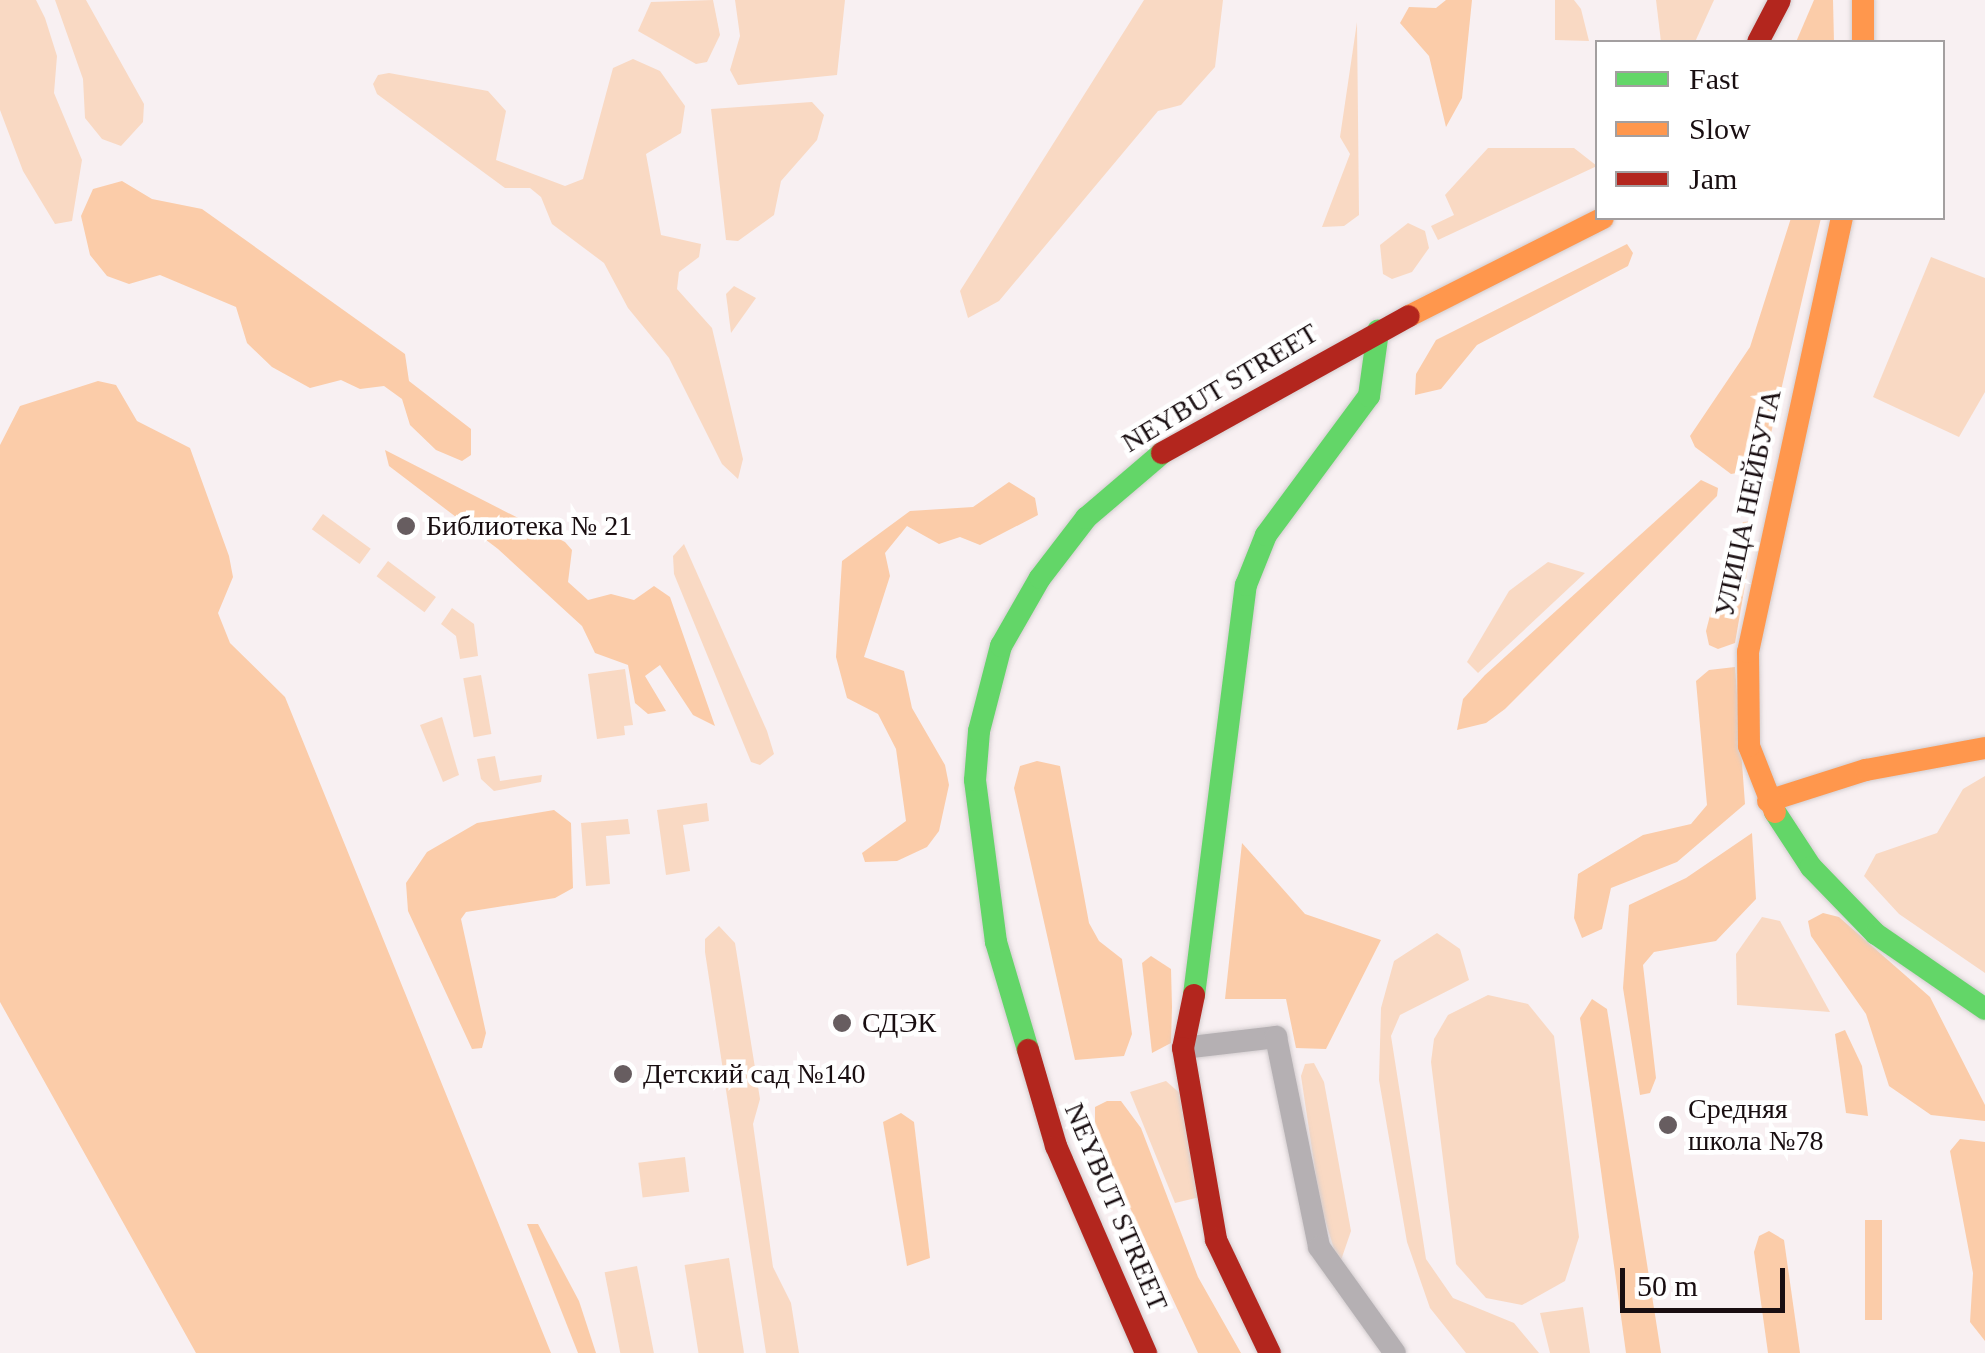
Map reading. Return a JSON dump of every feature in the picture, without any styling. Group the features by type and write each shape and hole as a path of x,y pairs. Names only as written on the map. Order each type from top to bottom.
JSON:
{"main road":[{"path":"1759,40 1780,0"},
{"path":"1863,0 1864,40"},
{"name":"NEYBUT STREET","path":"1146,1353 1070,1180 1019,1032 982,858 979,731 1002,646 1040,578 1086,518 1157,456 1378,331 1599,220"},
{"name":"УЛИЦА НЕЙБУТА","path":"1842,220 1748,652 1749,746 1768,801 1810,868 1876,934 1985,1009"},
{"path":"1270,1353 1216,1240 1183,1048 1206,930 1246,585 1266,535 1369,396 1378,331"},
{"path":"1768,801 1866,770 1985,748"}],"street":[{"path":"1183,1048 1276,1037 1320,1247 1395,1353"}],"shaded area":[{"path":"0,0 36,0 45,18 57,56 54,93 82,160 72,221 55,224 23,171 0,110"},
{"path":"55,0 86,0 144,104 143,122 121,146 102,139 85,118 83,79"},
{"path":"713,0 720,35 707,62 696,64 638,31 651,2"},
{"path":"735,0 845,0 837,75 738,85 730,70 740,36"},
{"path":"1144,0 1223,0 1215,67 1181,105 1158,111 999,301 968,318 960,291"},
{"path":"1446,0 1472,0 1462,98 1446,127 1429,56 1400,23 1409,7 1436,8"},
{"path":"1555,0 1574,0 1581,9 1589,41 1555,40"},
{"path":"1656,0 1714,0 1696,40 1661,40"},
{"path":"1814,0 1833,0 1834,40 1797,40"},
{"path":"1357,22 1359,215 1344,226 1322,227 1350,154 1340,137"},
{"path":"633,59 660,71 685,106 681,133 646,154 661,235 701,244 699,257 679,272 677,289 712,328 743,459 738,479 722,464 669,358 628,308 604,263 552,224 541,197 530,188 505,188 377,94 373,84 378,75 389,73 488,91 506,111 496,160 565,186 583,179 613,68"},
{"path":"812,102 824,115 817,140 781,181 774,215 738,241 726,240 711,109"},
{"path":"1488,148 1574,148 1595,164 1438,240 1431,226 1454,215 1445,195"},
{"path":"122,181 152,199 202,209 405,354 409,381 471,429 471,455 462,461 436,450 410,425 402,399 384,386 360,389 341,380 310,388 272,367 247,343 236,307 160,275 129,284 107,276 90,255 81,216 93,189"},
{"path":"1790,220 1821,220 1769,442 1743,472 1731,474 1695,447 1690,436 1750,347"},
{"path":"1408,223 1425,231 1429,248 1412,272 1392,279 1383,274 1380,245"},
{"path":"1627,244 1633,253 1628,266 1477,345 1441,389 1415,395 1416,374 1436,340"},
{"path":"1931,257 1985,278 1985,392 1959,437 1873,397"},
{"path":"734,286 756,298 731,333 726,294"},
{"path":"98,381 116,385 137,421 190,448 233,577 218,613 230,643 285,697 551,1353 196,1353 0,1002 0,445 20,406"},
{"path":"385,450 565,542 572,550 568,582 588,600 611,594 634,600 654,586 670,597 715,726 693,715 660,665 645,676 666,711 648,714 635,703 628,665 595,653 582,626 498,549 389,466"},
{"path":"1701,480 1718,488 1717,496 1505,709 1486,723 1457,730 1463,699 1485,675"},
{"path":"1009,482 1035,498 1038,515 980,545 960,537 939,544 907,526 885,553 890,576 864,657 904,671 912,708 945,765 949,785 939,831 927,847 897,861 865,862 862,853 906,821 896,749 878,714 847,698 836,657 842,561 910,511 973,507"},
{"path":"323,514 371,549 360,564 312,529"},
{"path":"1756,521 1735,643 1718,649 1709,645 1706,631 1720,576 1743,522"},
{"path":"684,544 767,731 774,754 760,765 751,762 674,574 673,556"},
{"path":"388,561 436,597 424,612 377,576"},
{"path":"1548,562 1585,573 1478,673 1467,662 1509,591"},
{"path":"452,608 474,624 478,656 460,659 456,636 441,624"},
{"path":"1735,667 1745,804 1677,862 1611,888 1602,929 1582,938 1574,918 1578,874 1643,835 1691,824 1707,805 1696,681 1709,670"},
{"path":"625,669 633,725 624,726 625,735 597,739 588,674"},
{"path":"481,675 491,734 474,737 463,678"},
{"path":"442,717 459,775 443,782 420,725"},
{"path":"495,756 500,781 542,775 541,782 494,791 481,779 477,759"},
{"path":"1037,761 1060,766 1089,923 1099,941 1122,959 1132,1034 1124,1056 1075,1060 1014,788 1020,766"},
{"path":"1985,776 1985,973 1899,914 1864,876 1876,854 1937,833 1963,789"},
{"path":"707,803 709,821 683,825 690,871 666,875 657,810"},
{"path":"554,810 571,823 573,888 555,898 466,912 461,919 486,1033 482,1048 472,1049 408,911 406,883 427,852 477,823"},
{"path":"628,819 630,834 606,836 610,884 586,886 581,823"},
{"path":"1752,833 1756,899 1716,941 1654,952 1643,965 1656,1078 1650,1093 1640,1095 1623,988 1629,905 1686,878"},
{"path":"1242,843 1305,914 1381,940 1326,1049 1296,1048 1286,999 1225,999"},
{"path":"1823,913 1839,917 1930,997 1985,1105 1985,1121 1931,1115 1889,1086 1866,1014 1811,936 1808,921"},
{"path":"1762,917 1780,921 1830,1012 1737,1005 1736,954"},
{"path":"719,926 735,943 760,1099 753,1124 773,1267 791,1303 799,1353 766,1353 705,952 705,939"},
{"path":"1437,933 1460,949 1469,980 1400,1015 1391,1036 1426,1259 1453,1298 1514,1323 1539,1353 1466,1353 1430,1308 1407,1242 1379,1080 1381,1008 1394,961"},
{"path":"1151,956 1171,969 1172,1007 1171,1043 1152,1053 1142,963"},
{"path":"1488,995 1528,1004 1554,1036 1579,1237 1565,1281 1522,1305 1486,1298 1456,1264 1431,1062 1434,1039 1448,1015"},
{"path":"1592,999 1607,1009 1661,1353 1626,1353 1580,1018"},
{"path":"1845,1030 1862,1066 1868,1116 1846,1113 1835,1034"},
{"path":"1314,1063 1324,1082 1351,1231 1339,1266 1320,1203 1301,1076 1305,1064"},
{"path":"1166,1081 1183,1096 1200,1197 1175,1203 1130,1092"},
{"path":"1107,1101 1121,1101 1141,1128 1198,1277 1241,1353 1198,1353 1095,1133 1095,1107"},
{"path":"901,1113 914,1122 930,1258 907,1266 883,1122"},
{"path":"1960,1139 1985,1142 1985,1341 1970,1322 1973,1273 1950,1151"},
{"path":"685,1157 689,1192 643,1197 638,1163"},
{"path":"1865,1220 1882,1220 1882,1320 1865,1320"},
{"path":"527,1224 538,1224 579,1301 596,1353 578,1353"},
{"path":"1769,1231 1784,1240 1800,1353 1768,1353 1754,1252 1759,1236"},
{"path":"729,1258 744,1353 698,1353 685,1265"},
{"path":"637,1266 654,1353 620,1353 605,1272"},
{"path":"1583,1307 1590,1353 1550,1353 1540,1313"}],"traffic: fast":[{"path":"1194,995 1246,585 1266,535 1369,396 1378,331"},
{"path":"1028,1050 996,942 975,780 979,731 1001,646 1040,578 1086,518 1162,453"},
{"path":"1775,812 1811,867 1876,934 1985,1009"}],"traffic: slow":[{"path":"1863,0 1863,40"},
{"path":"1409,316 1599,220"},
{"path":"1775,812 1749,746 1748,652 1842,220"},
{"path":"1768,801 1866,770 1985,748"}],"traffic: jam":[{"path":"1759,40 1780,0"},
{"path":"1162,453 1409,316"},
{"path":"1194,995 1183,1048 1216,1240 1270,1353"},
{"path":"1028,1050 1056,1146 1146,1353"}],"place":[{"name":"Библиотека № 21","path":"406,526"},
{"name":"СДЭК","path":"842,1023"},
{"name":"Детский сад №140","path":"623,1074"},
{"name":"Средняя школа №78","path":"1668,1125"}]}
